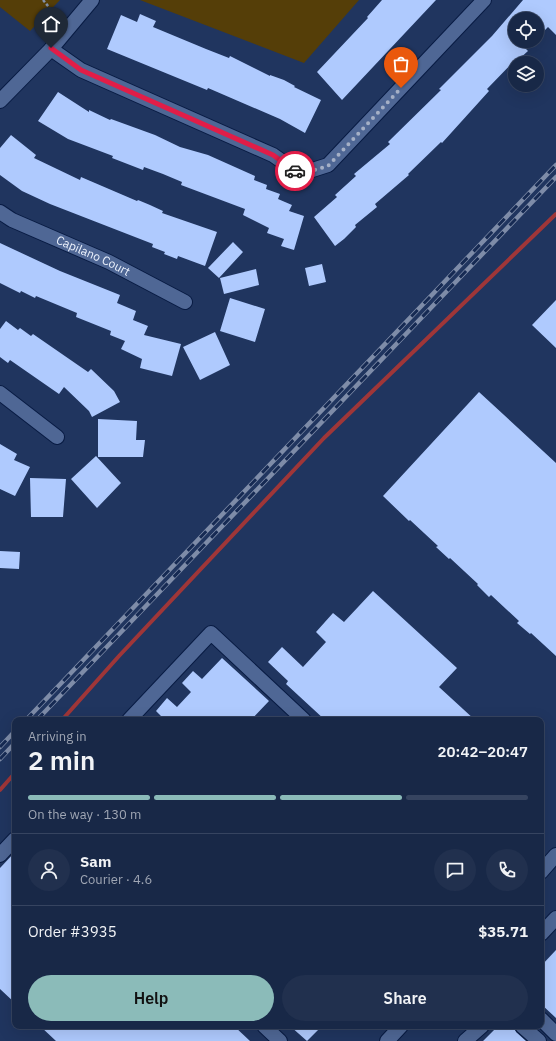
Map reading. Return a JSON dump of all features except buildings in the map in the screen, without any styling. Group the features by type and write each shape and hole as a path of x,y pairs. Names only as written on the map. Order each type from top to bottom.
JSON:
{"street":[{"path":"0,101 51,48 92,0"},
{"path":"51,48 81,70 273,155 300,174 328,166 484,0"},
{"name":"Capilano Court","path":"0,212 12,220 109,262 185,302"},
{"path":"0,393 57,437"},
{"path":"131,717 211,633 301,717"},
{"path":"0,855 12,842"},
{"path":"544,869 556,855"},
{"path":"544,931 556,918"},
{"path":"544,1022 556,1034"},
{"path":"267,1029 280,1041"},
{"path":"387,1041 398,1029"},
{"path":"466,1041 479,1029"},
{"path":"525,1029 539,1041"}],"path":[{"path":"43,0 53,12"}],"shaded area":[{"path":"0,0 60,0 30,31 0,7"},
{"path":"140,0 359,0 304,63"}],"waterway":[{"path":"65,717 119,656 324,438 556,214"},
{"path":"0,790 12,776"}],"railway":[{"path":"29,717 556,165"},
{"path":"40,717 556,177"},
{"path":"0,747 12,734"},
{"path":"0,759 12,746"}],"way so far":[{"path":"295,171 300,174 328,166 401,88"}],"route":[{"path":"51,48 81,70 273,155 295,171"}]}
